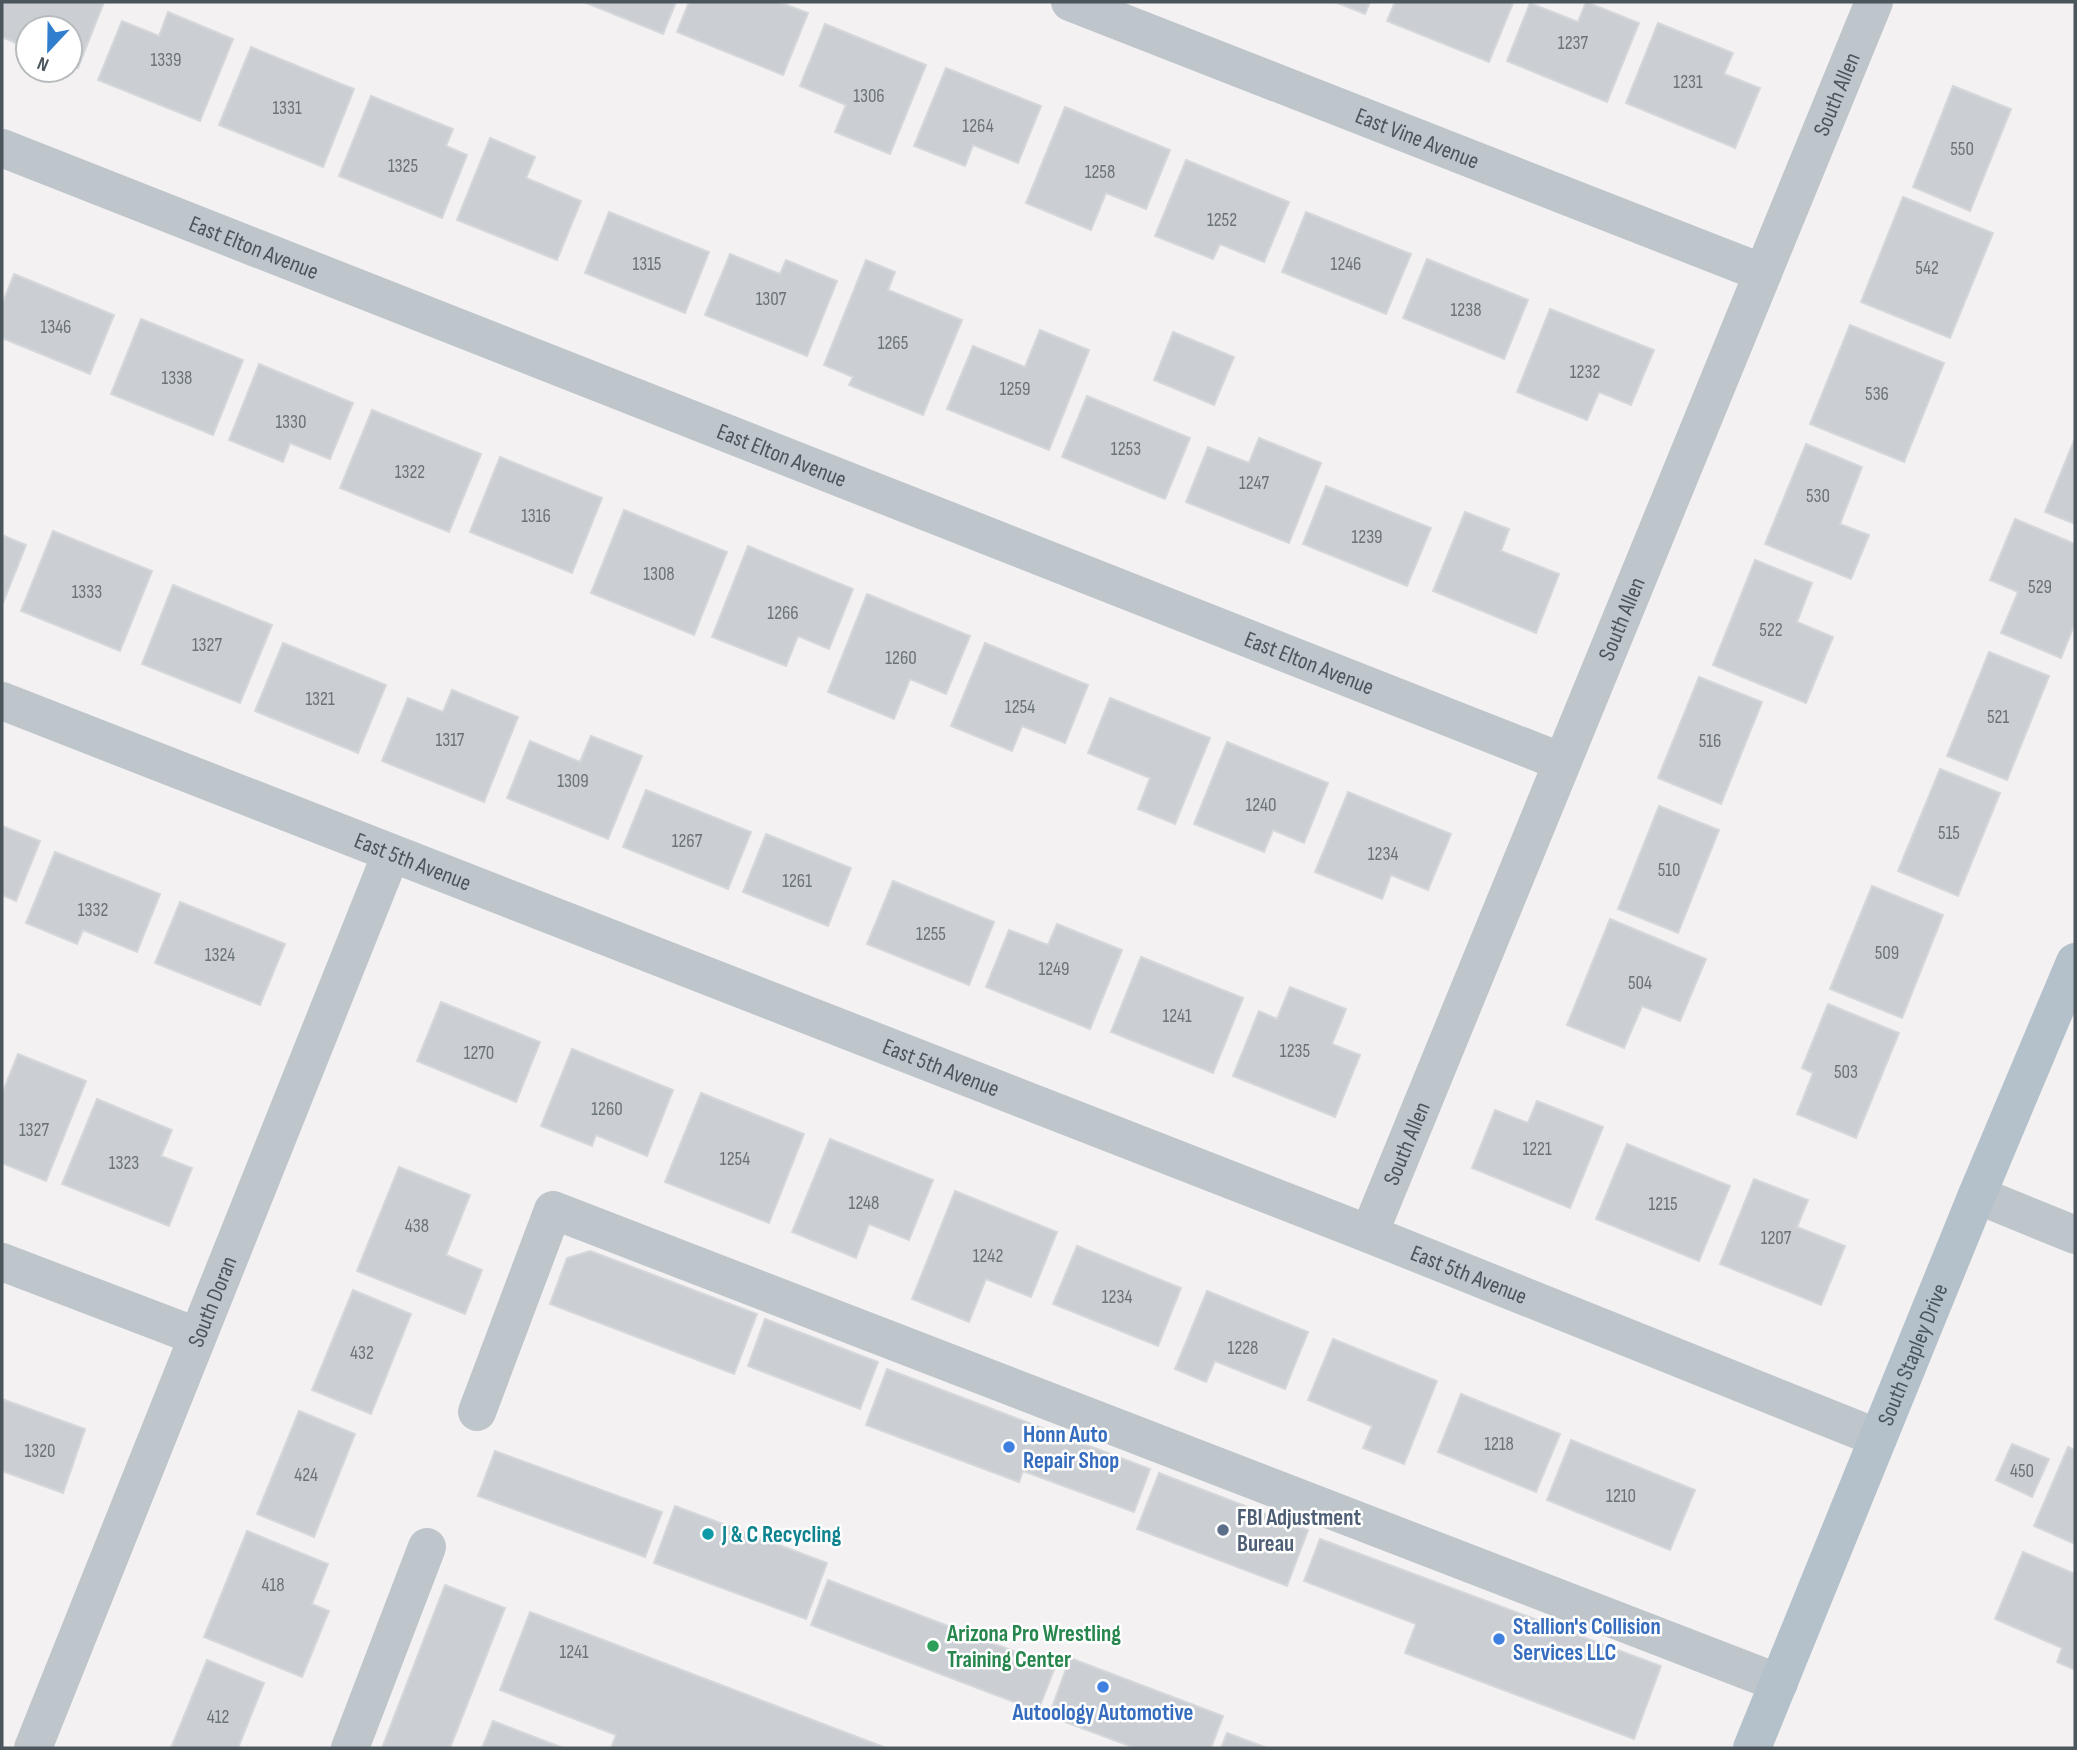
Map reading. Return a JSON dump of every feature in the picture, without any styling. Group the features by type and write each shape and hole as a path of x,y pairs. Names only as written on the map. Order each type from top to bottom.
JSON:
{"main road":[{"name":"South Stapley Drive","path":"1752,1748 2075,962"}],"street":[{"name":"East Vine Avenue","path":"1070,2 1763,273"},
{"name":"South Allen","path":"1369,1234 1874,2"},
{"name":"East Elton Avenue","path":"2,148 1562,762"},
{"name":"East 5th Avenue","path":"2,701 1369,1234 1878,1438"},
{"name":"South Doran","path":"33,1748 391,854"},
{"path":"1977,1195 2075,1235"},
{"path":"477,1412 553,1210 1779,1682"},
{"path":"2,1262 196,1336"},
{"path":"350,1748 428,1547"}],"building":[{"path":"2,2 104,2 84,53 84,14 14,14 14,42 2,37"},
{"path":"584,2 676,2 663,34"},
{"path":"689,2 779,2 808,13 783,75 677,32"},
{"path":"1335,2 1370,2 1365,14"},
{"path":"1395,2 1513,3 1489,62 1387,21"},
{"path":"1586,2 1639,23 1607,102 1507,61 1530,3 1578,22"},
{"path":"168,12 233,39 200,121 98,80 122,21 159,36"},
{"path":"1658,23 1733,53 1724,74 1760,88 1735,148 1626,103"},
{"path":"825,24 926,65 890,154 835,132 846,105 800,86"},
{"path":"251,47 354,89 323,167 219,125"},
{"path":"946,68 1041,106 1018,163 973,145 965,166 914,146"},
{"path":"1953,86 2011,109 1970,211 1913,187"},
{"path":"371,96 453,129 446,146 467,155 442,218 339,176"},
{"path":"1065,107 1170,150 1146,209 1106,193 1091,230 1026,203"},
{"path":"490,138 535,157 526,178 581,201 557,260 457,220"},
{"path":"1186,160 1289,202 1264,262 1220,244 1213,259 1155,236"},
{"path":"1903,197 1993,233 1950,338 1861,302"},
{"path":"609,212 709,252 685,313 585,273"},
{"path":"1306,212 1411,254 1386,314 1282,272"},
{"path":"730,254 780,274 786,260 837,281 807,356 705,315"},
{"path":"1427,259 1528,300 1504,359 1403,318"},
{"path":"866,260 895,272 888,290 962,320 923,415 849,385 853,377 824,365"},
{"path":"14,274 114,315 90,374 2,338 2,305"},
{"path":"1550,309 1654,350 1631,405 1599,392 1587,420 1517,392"},
{"path":"141,319 243,360 213,435 111,394"},
{"path":"1850,325 1944,363 1904,462 1810,424"},
{"path":"1040,330 1089,350 1049,450 947,409 973,346 1025,367"},
{"path":"1173,332 1234,357 1214,405 1154,380"},
{"path":"259,364 353,403 330,459 290,443 283,462 229,440"},
{"path":"1087,396 1190,438 1165,499 1062,457"},
{"path":"372,410 481,454 449,532 340,488"},
{"path":"1259,438 1321,463 1289,543 1186,502 1208,447 1249,463"},
{"path":"2075,438 2075,524 2045,512"},
{"path":"1806,444 1862,467 1840,524 1869,535 1851,579 1765,544"},
{"path":"500,457 602,498 572,573 470,532"},
{"path":"1326,486 1431,528 1407,586 1303,544"},
{"path":"624,510 727,552 694,635 591,593"},
{"path":"1465,512 1509,529 1501,551 1559,574 1536,633 1433,591"},
{"path":"2015,519 2075,544 2075,623 2061,658 2001,633 2018,592 1990,580"},
{"path":"53,531 152,571 120,651 21,611"},
{"path":"2,535 26,545 3,603 2,603"},
{"path":"748,546 853,589 829,649 798,636 786,666 712,637"},
{"path":"1755,560 1812,583 1797,622 1833,637 1806,703 1713,665"},
{"path":"173,585 272,625 240,703 142,664"},
{"path":"867,594 970,636 946,694 910,679 894,719 828,692"},
{"path":"283,643 386,685 358,753 255,711"},
{"path":"985,643 1088,685 1065,743 1022,726 1012,751 951,726"},
{"path":"1989,652 2049,676 2007,780 1947,756"},
{"path":"1699,677 1762,702 1721,804 1658,778"},
{"path":"452,690 518,717 484,802 382,761 408,698 443,712"},
{"path":"1110,698 1210,738 1175,824 1138,809 1150,778 1088,753"},
{"path":"591,736 642,756 608,839 507,798 530,741 580,762"},
{"path":"1227,742 1328,783 1304,843 1273,830 1264,852 1194,824"},
{"path":"1940,769 2000,793 1958,896 1898,871"},
{"path":"646,790 751,832 728,889 623,847"},
{"path":"1348,792 1451,834 1428,890 1391,875 1382,899 1315,872"},
{"path":"1659,806 1719,830 1678,933 1618,909"},
{"path":"2,826 40,841 16,901 2,895"},
{"path":"766,834 851,868 828,926 743,892"},
{"path":"55,852 160,894 137,952 83,930 77,944 26,923"},
{"path":"893,881 994,922 969,985 867,944"},
{"path":"1872,886 1943,915 1902,1018 1830,989"},
{"path":"180,902 285,944 260,1005 155,963"},
{"path":"1610,919 1706,959 1680,1021 1642,1006 1624,1048 1567,1025"},
{"path":"1057,924 1122,950 1090,1029 986,987 1009,930 1048,945"},
{"path":"1141,957 1243,998 1213,1073 1111,1032"},
{"path":"1290,987 1346,1009 1332,1044 1360,1055 1335,1117 1233,1076 1259,1011 1277,1019"},
{"path":"441,1002 540,1042 516,1102 417,1061"},
{"path":"1828,1004 1899,1033 1856,1138 1797,1114 1813,1073 1802,1068"},
{"path":"572,1049 673,1090 647,1156 596,1135 592,1146 541,1126"},
{"path":"18,1054 86,1081 46,1181 2,1163 2,1094"},
{"path":"701,1093 804,1134 769,1223 665,1182"},
{"path":"97,1099 172,1130 161,1156 192,1168 169,1226 62,1184"},
{"path":"1537,1101 1603,1127 1570,1208 1472,1168 1495,1110 1528,1123"},
{"path":"830,1139 933,1180 909,1240 869,1224 856,1258 792,1232"},
{"path":"1627,1144 1730,1186 1699,1261 1596,1219"},
{"path":"399,1167 470,1195 446,1255 482,1270 465,1314 357,1271"},
{"path":"1754,1179 1808,1200 1797,1227 1845,1246 1821,1305 1720,1264"},
{"path":"955,1191 1057,1232 1031,1297 986,1279 969,1322 912,1299"},
{"path":"1077,1246 1181,1288 1158,1346 1053,1304"},
{"path":"590,1251 757,1314 734,1374 550,1304 567,1258"},
{"path":"353,1290 411,1314 371,1414 312,1390"},
{"path":"1207,1291 1308,1332 1285,1389 1215,1361 1206,1382 1175,1369"},
{"path":"765,1319 878,1362 860,1409 748,1366"},
{"path":"1333,1339 1437,1381 1404,1464 1363,1448 1372,1426 1308,1400"},
{"name":"Honn Auto Repair Shop","path":"887,1369 1150,1469 1134,1512 1023,1471 1019,1482 866,1425"},
{"path":"1461,1394 1560,1434 1536,1492 1438,1452"},
{"path":"2,1399 85,1429 63,1493 2,1471"},
{"path":"299,1411 355,1434 314,1537 257,1514"},
{"path":"1571,1440 1695,1490 1670,1550 1547,1500"},
{"path":"2012,1444 2049,1459 2032,1497 1996,1480"},
{"path":"2068,1447 2075,1450 2075,1544 2034,1526"},
{"path":"495,1451 662,1512 645,1557 478,1496"},
{"name":"FBI Adjustment Bureau","path":"1159,1473 1308,1530 1287,1586 1137,1529"},
{"name":"J & C Recycling","path":"675,1506 827,1563 806,1619 654,1563"},
{"path":"247,1531 328,1564 312,1604 329,1611 302,1677 204,1637"},
{"name":"Stallion's Collision Services LLC","path":"1320,1539 1661,1666 1634,1739 1405,1653 1416,1624 1304,1581"},
{"path":"2023,1552 2075,1574 2075,1670 2057,1662 2062,1648 1995,1619"},
{"name":"Arizona Pro Wrestling Training Center","path":"828,1580 1055,1667 1038,1711 811,1625"},
{"path":"445,1585 505,1608 450,1748 382,1748"},
{"path":"530,1612 886,1748 611,1748 616,1735 500,1690"},
{"name":"Autoology Automotive","path":"1070,1658 1223,1716 1211,1748 1135,1748 1049,1716"},
{"path":"207,1660 264,1683 238,1748 171,1748"},
{"path":"493,1721 563,1748 482,1748"},
{"path":"1227,1733 1267,1748 1221,1748"}],"place":[{"name":"Honn Auto Repair Shop","path":"1009,1447"},
{"name":"FBI Adjustment Bureau","path":"1223,1530"},
{"name":"J & C Recycling","path":"708,1534"},
{"name":"Stallion's Collision Services LLC","path":"1499,1639"},
{"name":"Arizona Pro Wrestling Training Center","path":"933,1646"},
{"name":"Autoology Automotive","path":"1103,1687"}]}
